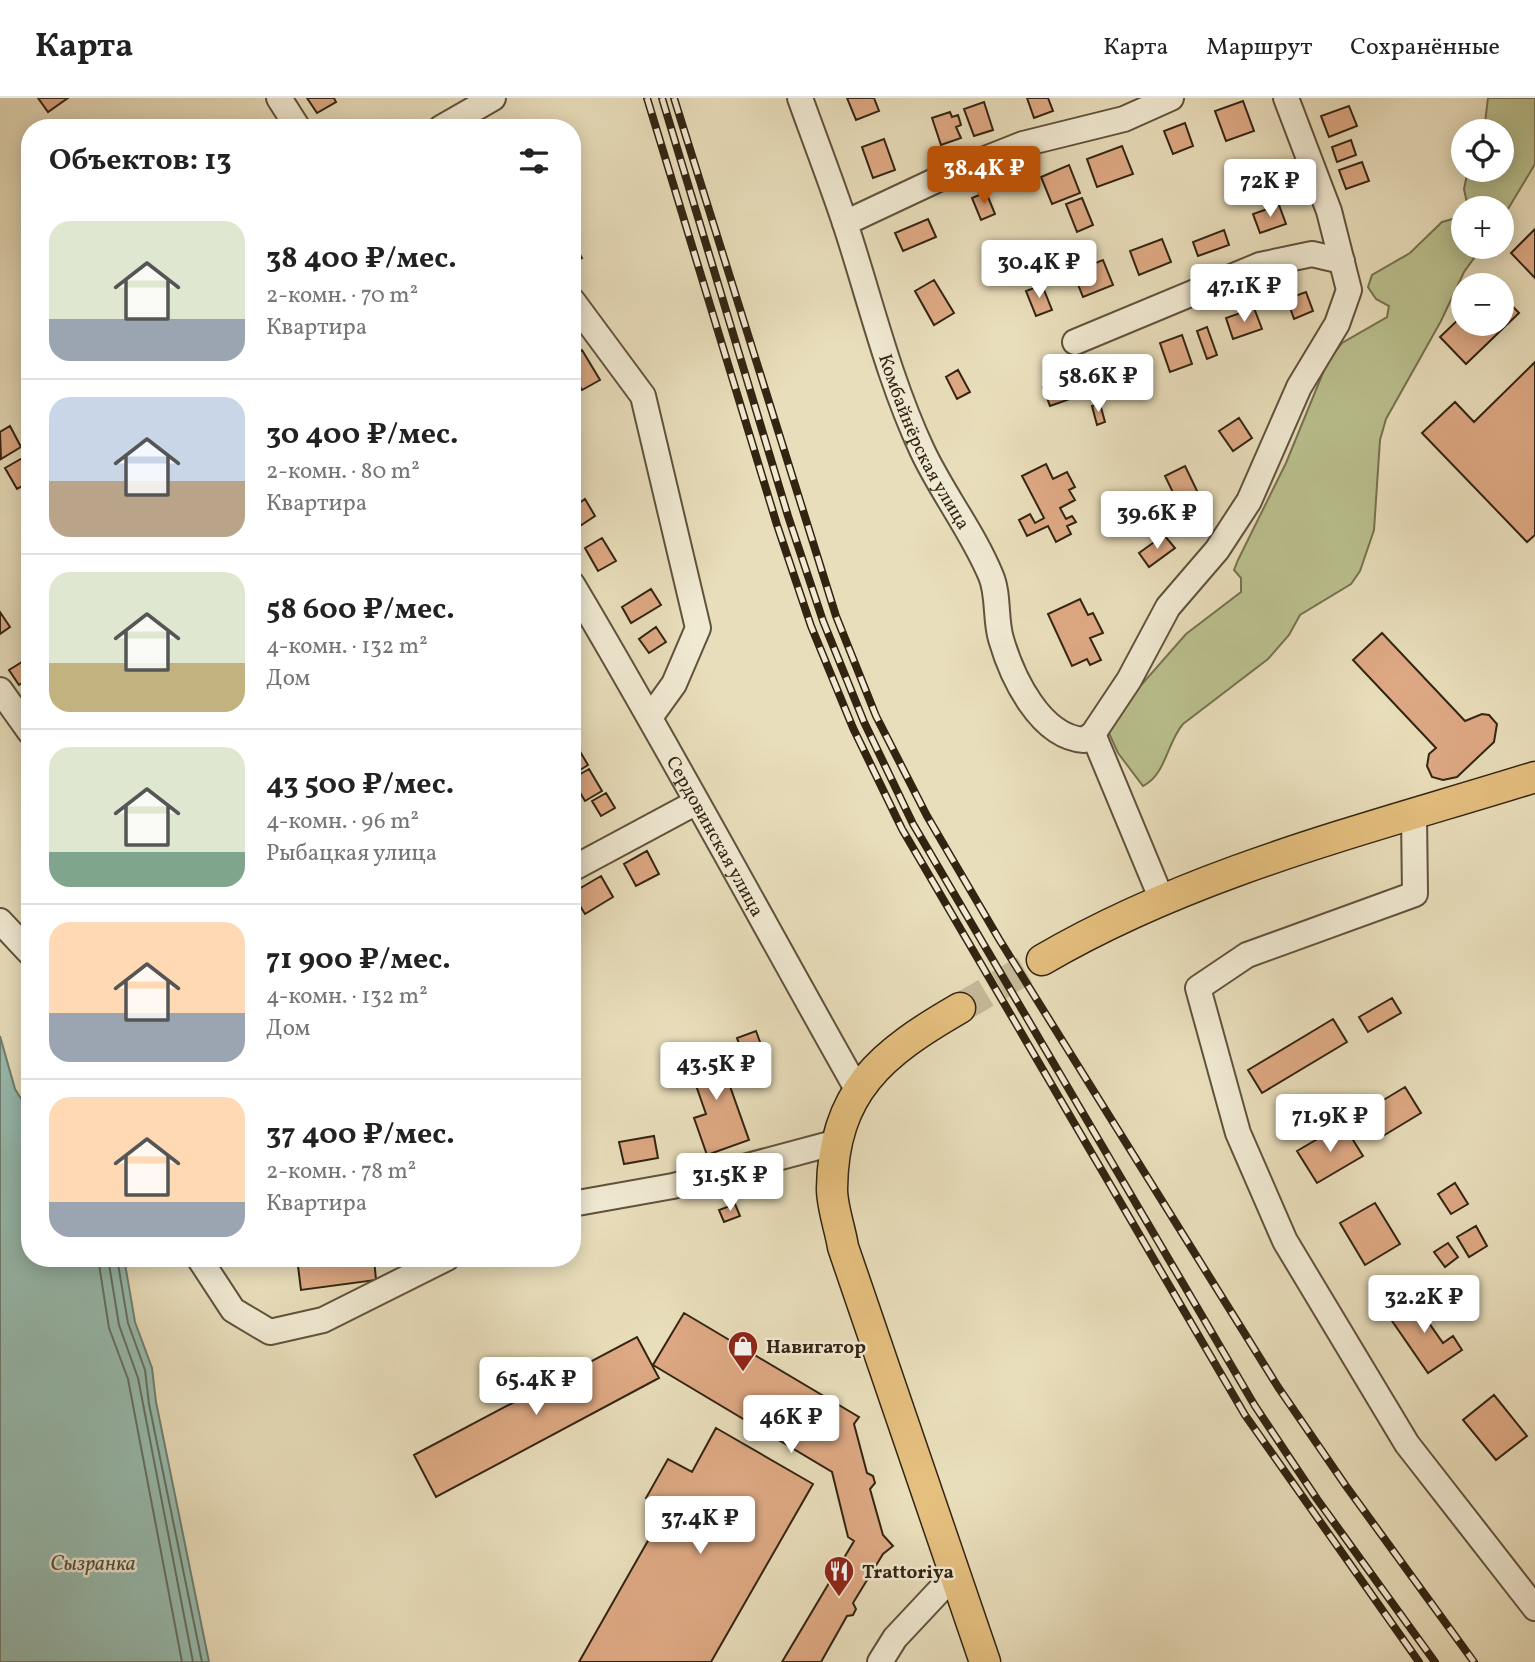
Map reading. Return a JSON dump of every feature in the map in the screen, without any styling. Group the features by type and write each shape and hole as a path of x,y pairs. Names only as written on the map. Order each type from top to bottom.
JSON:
{"main road":[{"path":"1042,960 1086,935 1162,900 1292,851 1535,777"},
{"path":"960,1008 885,1056 857,1090 837,1142 832,1191 843,1247 985,1662"}],"street":[{"path":"279,98 292,119"},
{"path":"464,113 493,98"},
{"name":"Комбайнёрская улица","path":"800,98 845,223 887,358 922,451 992,578 1001,639 1023,690 1046,720 1069,739 1084,740 1093,734"},
{"path":"845,223 960,169 1023,144 1124,119 1171,98"},
{"path":"1162,900 1093,734 1143,657 1168,607 1217,550 1249,501 1299,387 1337,324 1349,290 1329,211 1286,98"},
{"path":"1075,342 1260,265 1312,254 1342,261"},
{"path":"581,312 643,396 698,628 674,684 651,716"},
{"name":"Сердовинская улица","path":"581,599 651,716 695,803 857,1090"},
{"path":"0,690 21,719"},
{"path":"581,864 695,803"},
{"path":"1414,815 1416,894 1247,955 1198,988 1238,1133 1285,1241 1407,1444 1535,1608"},
{"path":"0,922 21,944"},
{"path":"581,1202 673,1186 837,1142"},
{"path":"205,1267 233,1310 270,1332 323,1320 429,1267"},
{"path":"880,1662 895,1638 955,1574"}],"green space":[{"path":"1488,98 1535,98 1535,164 1514,199 1514,196 1465,196 1465,182 1514,182 1514,119 1485,119"},
{"path":"1451,219 1451,259 1473,259 1464,273 1451,273 1451,300 1386,419 1380,440 1374,530 1360,571 1351,584 1300,615 1289,635 1268,659 1183,724 1157,774 1143,786 1118,753 1108,731 1135,692 1186,634 1241,592 1241,578 1234,570 1286,463 1327,363 1342,343 1387,317 1389,306 1376,299 1368,287 1372,275 1410,253 1442,222"}],"water":[{"name":"Сызранка","path":"0,1036 15,1089 21,1099 21,1267 126,1267 135,1322 152,1368 156,1402 209,1662 0,1662"}],"building":[{"path":"38,98 68,98 48,112"},
{"path":"307,98 334,98 336,102 317,113"},
{"path":"847,98 874,98 879,111 856,120"},
{"path":"1027,98 1048,98 1053,111 1034,118"},
{"path":"1243,101 1254,131 1226,141 1215,111"},
{"path":"984,102 993,130 974,136 964,109"},
{"path":"1349,106 1357,126 1329,137 1321,116"},
{"path":"950,112 952,117 958,115 961,125 956,127 961,138 941,145 932,118"},
{"path":"1185,123 1193,146 1173,154 1164,131"},
{"path":"884,139 895,170 873,178 862,147"},
{"path":"1351,140 1356,155 1337,162 1332,147"},
{"path":"1122,146 1133,174 1097,187 1087,159"},
{"path":"1362,162 1369,181 1346,189 1339,170"},
{"path":"1069,165 1080,193 1052,204 1041,177"},
{"path":"986,192 995,214 981,220 972,198"},
{"path":"1082,198 1093,225 1077,232 1066,204"},
{"path":"1279,205 1286,224 1260,233 1253,214"},
{"path":"928,219 936,237 903,251 895,233"},
{"path":"1535,229 1535,278 1514,256 1514,250"},
{"path":"1224,230 1229,245 1198,256 1193,242"},
{"path":"1162,239 1171,262 1139,275 1130,251"},
{"path":"1103,260 1113,285 1083,297 1073,272"},
{"path":"934,280 954,313 934,325 915,291"},
{"path":"1042,285 1052,310 1036,316 1026,291"},
{"path":"1306,292 1313,311 1294,319 1287,299"},
{"path":"1254,308 1262,329 1233,339 1226,318"},
{"path":"1451,326 1451,336 1495,336 1466,364 1440,337"},
{"path":"1207,327 1217,355 1207,359 1197,331"},
{"path":"1182,335 1192,364 1170,372 1160,343"},
{"path":"581,351 600,380 582,390 581,388"},
{"path":"1118,357 1125,374 1092,387 1086,369"},
{"path":"1535,362 1535,535 1527,542 1422,433 1455,402 1474,422"},
{"path":"958,370 970,392 957,399 946,377"},
{"path":"1062,380 1070,399 1050,406 1043,387"},
{"path":"1100,404 1105,422 1097,425 1092,406"},
{"path":"1239,418 1252,438 1233,451 1219,431"},
{"path":"10,426 21,447 1,459 0,432"},
{"path":"21,459 21,487 17,489 5,468"},
{"path":"1046,464 1053,479 1067,472 1075,487 1069,490 1075,500 1060,508 1066,519 1072,516 1076,522 1067,526 1071,534 1056,542 1048,526 1027,536 1019,520 1030,514 1035,523 1044,518 1022,476"},
{"path":"1185,466 1200,497 1180,507 1165,476"},
{"path":"585,499 595,516 581,525 581,502"},
{"path":"1164,535 1175,548 1149,567 1139,553"},
{"path":"602,538 616,561 598,571 585,548"},
{"path":"651,589 661,605 631,623 622,607"},
{"path":"1080,599 1088,615 1093,613 1103,633 1090,638 1101,660 1090,665 1087,659 1072,666 1048,614"},
{"path":"0,612 10,627 0,634"},
{"path":"656,627 666,642 649,653 639,639"},
{"path":"1382,633 1465,721 1482,714 1489,715 1497,724 1494,742 1457,777 1443,780 1432,777 1427,766 1429,754 1436,748 1353,660"},
{"path":"21,663 21,684 19,685 9,670"},
{"path":"581,753 588,765 581,769"},
{"path":"589,769 602,791 585,801 581,794 581,774"},
{"path":"606,793 615,808 601,816 592,801"},
{"path":"647,851 659,874 636,886 624,864"},
{"path":"601,876 613,897 585,914 581,908 581,888"},
{"path":"1392,998 1401,1013 1368,1032 1359,1017"},
{"path":"1333,1019 1347,1042 1262,1093 1248,1070"},
{"path":"756,1031 764,1053 745,1060 737,1038"},
{"path":"715,1044 749,1140 707,1155 694,1118 706,1114 685,1054"},
{"path":"1405,1087 1421,1113 1378,1139 1362,1113"},
{"path":"1343,1124 1363,1156 1317,1183 1297,1151"},
{"path":"654,1136 658,1158 624,1164 619,1142"},
{"path":"1455,1183 1468,1204 1451,1214 1438,1194"},
{"path":"1375,1203 1400,1244 1365,1265 1340,1223"},
{"path":"735,1204 740,1216 724,1222 719,1210"},
{"path":"1476,1226 1487,1246 1469,1257 1457,1237"},
{"path":"1448,1243 1458,1257 1445,1267 1434,1252"},
{"path":"298,1267 375,1267 376,1280 301,1290"},
{"path":"1424,1294 1434,1309 1424,1316 1443,1343 1453,1336 1462,1350 1428,1373 1390,1318"},
{"path":"684,1313 859,1417 854,1424 867,1473 873,1476 875,1483 870,1489 883,1535 893,1546 883,1554 853,1603 856,1609 853,1615 847,1616 821,1662 782,1662 854,1541 848,1537 832,1472 653,1365"},
{"path":"637,1337 659,1378 436,1497 414,1455"},
{"path":"1494,1395 1527,1436 1496,1460 1463,1420"},
{"path":"716,1428 813,1484 711,1662 579,1662 666,1509 646,1498 668,1459 692,1472"}],"tunnel":[{"path":"960,1008 1042,960"}],"railway":[{"path":"647,98 777,525 811,626 853,728 902,829 1245,1415 1419,1662"},
{"path":"662,98 788,516 823,621 864,722 913,824 1255,1406 1317,1499 1435,1662"},
{"path":"674,98 836,616 876,716 927,816 999,939 1278,1387 1474,1662"}],"place":[{"name":"Навигатор","path":"743,1373"},
{"name":"Trattoriya","path":"839,1598"}]}
